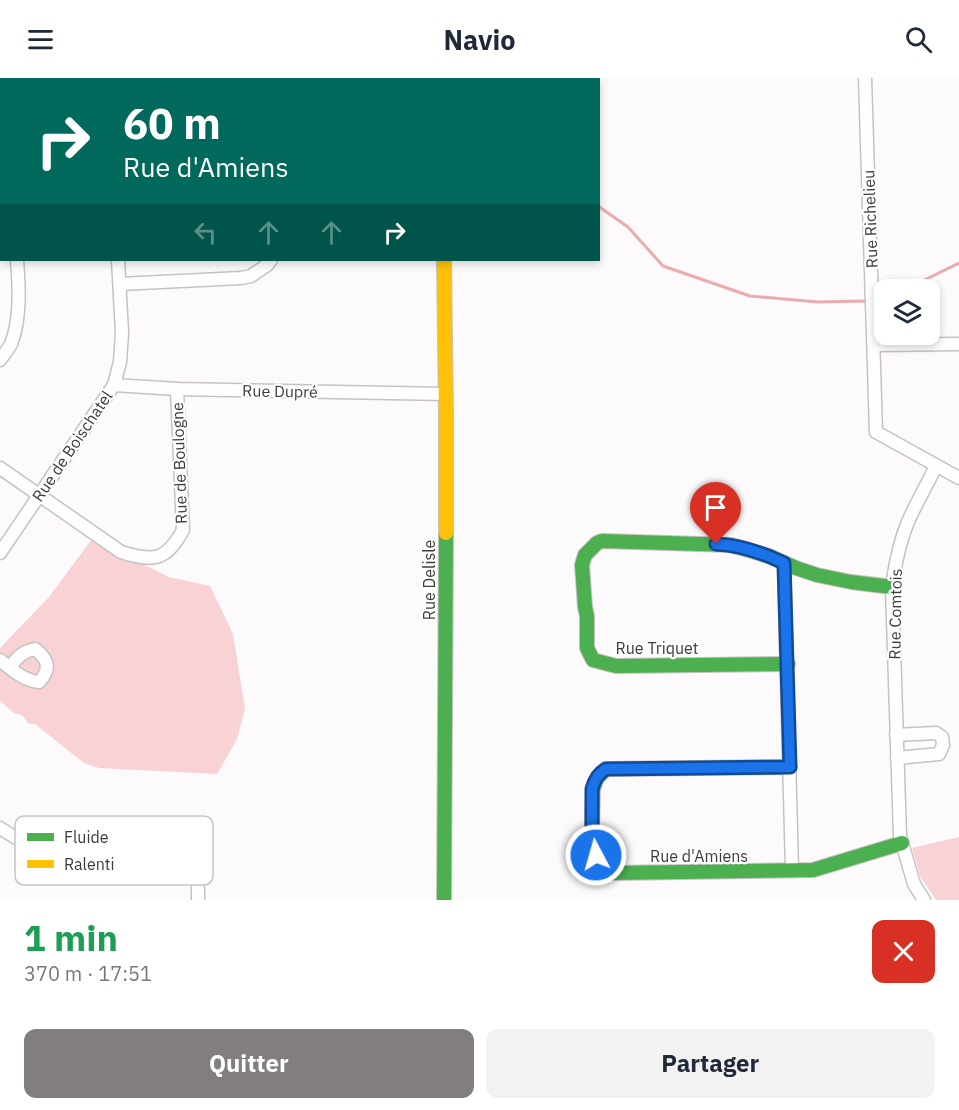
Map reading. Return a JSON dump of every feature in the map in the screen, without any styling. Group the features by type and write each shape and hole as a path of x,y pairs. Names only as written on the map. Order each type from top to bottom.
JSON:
{"street":[{"name":"Rue Richelieu","path":"866,78 876,432 936,466"},
{"path":"0,360 10,345 16,318 19,290 17,261"},
{"name":"Rue de Boischatel","path":"0,552 114,385 120,362 122,333 118,261"},
{"path":"120,284 241,278 251,276 267,266 270,261"},
{"name":"Rue Delisle","path":"444,261 446,394 444,900"},
{"path":"940,344 959,344"},
{"name":"Rue Dupré","path":"114,385 177,389 446,394"},
{"name":"Rue de Boulogne","path":"0,468 121,552 137,557 152,558 164,554 175,545 183,530 177,389"},
{"path":"936,466 959,478"},
{"name":"Rue Comtois","path":"924,900 914,884 900,836 892,587 895,564 908,522 936,466"},
{"name":"Rue Triquet","path":"788,664 616,666 593,660 587,648 587,616 582,565 585,555 602,541 731,545 769,556 817,575 892,587"},
{"path":"784,563 792,872"},
{"path":"896,735 936,734 942,737 943,745 939,754 897,758"},
{"name":"Rue d'Amiens","path":"790,767 606,769 594,784 592,824 600,867 613,873 792,872 813,870 902,843"},
{"path":"0,828 15,837"}],"shaded area":[{"path":"95,535 120,553 169,577 210,586 233,634 245,709 237,739 217,774 99,768 84,763 35,724 29,724 22,715 14,713 0,701 0,648 49,597"},
{"path":"959,837 959,900 936,900 920,876 912,848"}],"waterway":[{"path":"600,207 628,227 663,266 750,296 818,302 867,301"},
{"path":"926,279 959,263"}],"traffic: fast":[{"path":"444,900 446,533"},
{"path":"788,664 616,666 593,660 587,648 587,616 582,565 585,555 602,541 731,545 769,556 817,575 892,587"},
{"path":"790,767 606,769 597,778 593,789 592,824 600,867 613,873 813,870 902,843"}],"traffic: slow":[{"path":"444,261 446,533"}],"route":[{"path":"596,855 592,824 592,789 606,769 790,767 784,563 769,556 731,545 716,544"}]}
